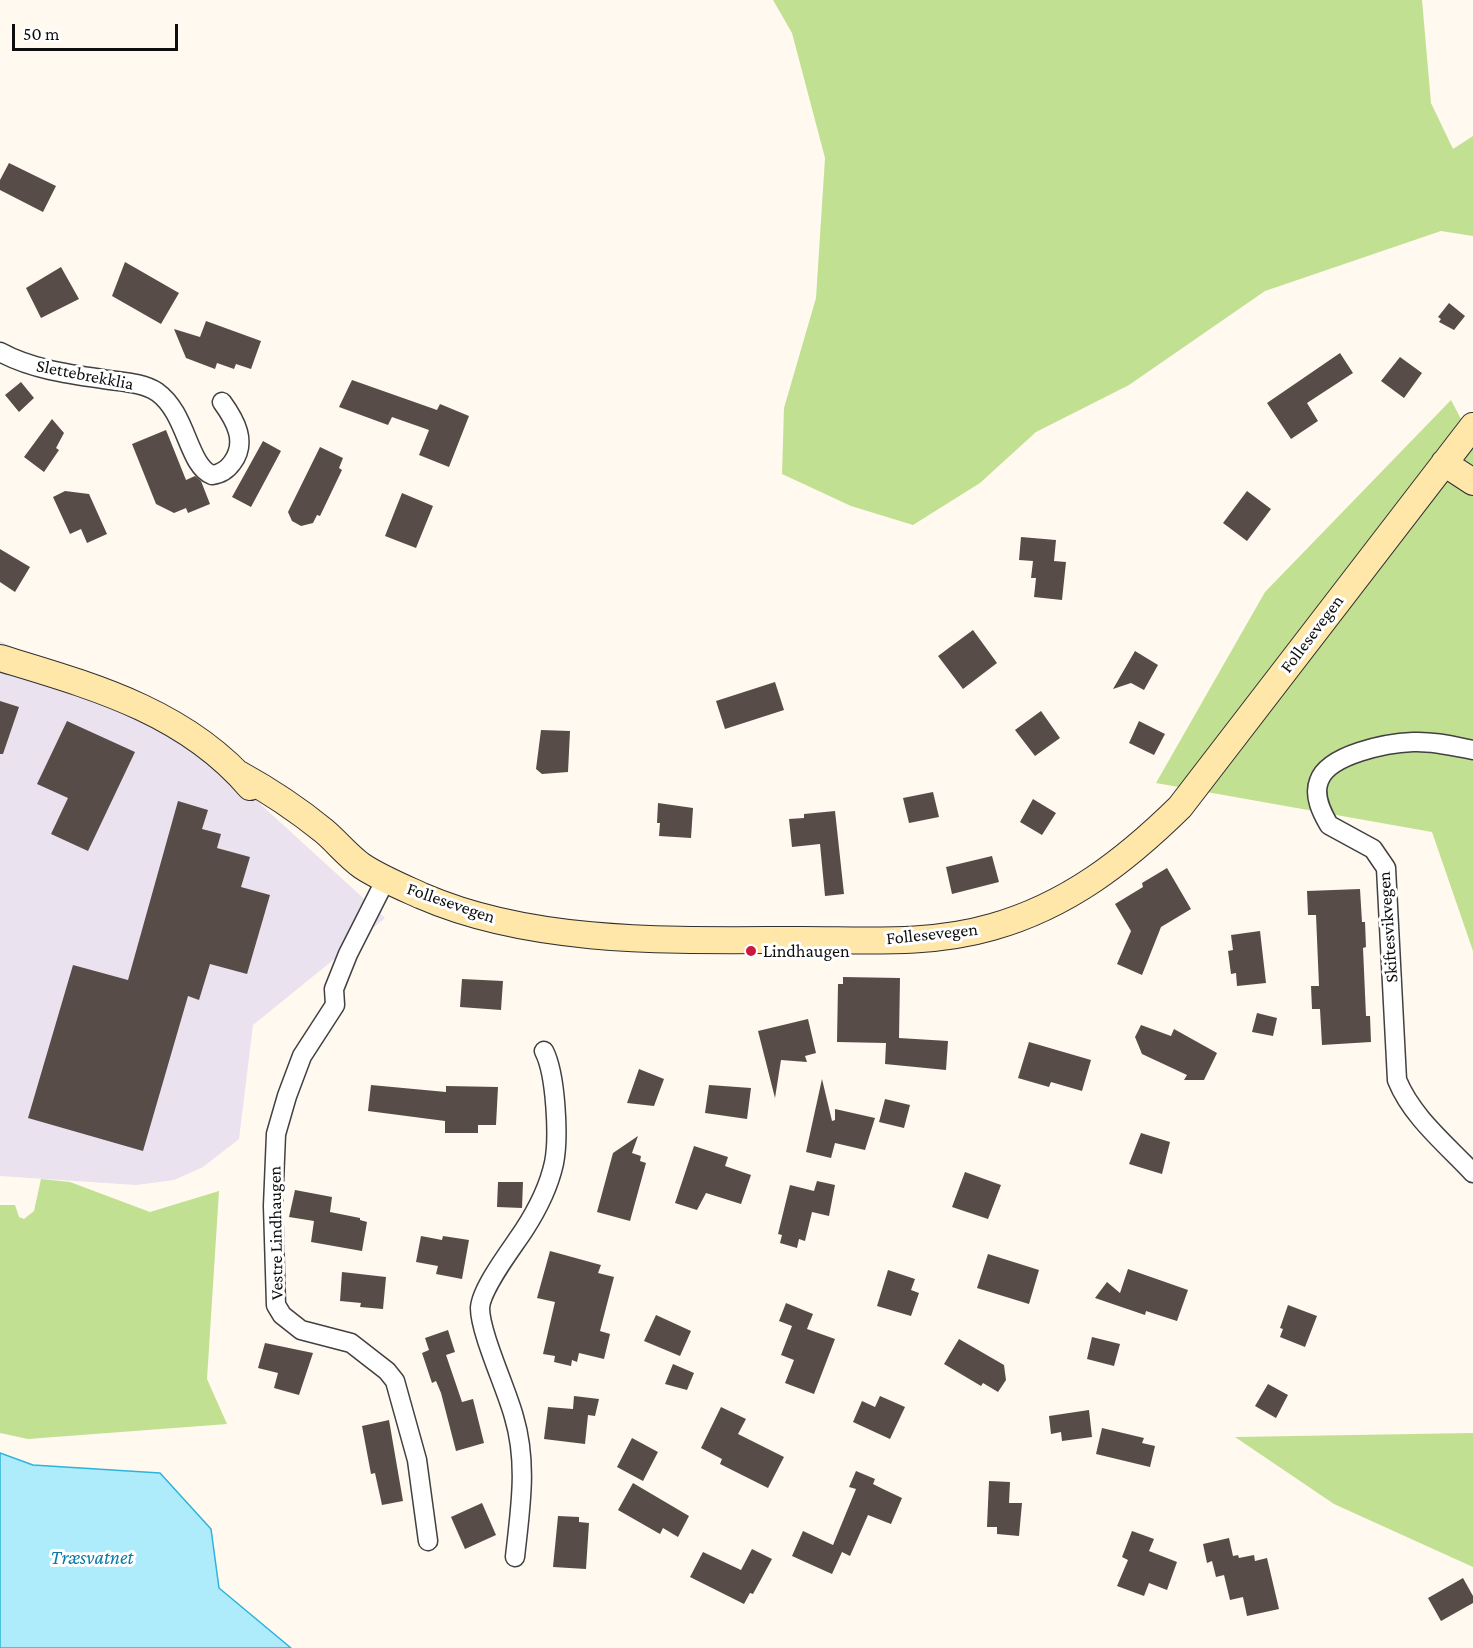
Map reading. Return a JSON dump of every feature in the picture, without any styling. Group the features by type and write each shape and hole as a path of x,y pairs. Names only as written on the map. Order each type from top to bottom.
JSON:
{"main road":[{"name":"Follesevegen","path":"0,658 106,691 145,707 182,727 239,774 279,796 326,833 359,863 386,879 425,897 523,925 620,937 907,940 962,934 1032,913 1069,896 1103,874 1145,841 1180,807 1444,463 1472,431"},
{"path":"1444,463 1473,482"}],"street":[{"name":"Slettebrekklia","path":"0,352 56,372 139,385 155,391 177,413 200,466 212,475 225,471 233,462 240,444 234,419 222,402"},
{"name":"Skiftesvikvegen","path":"1473,750 1415,742 1390,744 1340,759 1327,769 1318,781 1318,798 1329,825 1373,849 1386,868 1397,1080 1403,1096 1433,1132 1473,1173"},
{"name":"Vestre Lindhaugen","path":"386,879 369,908 334,989 335,1005 302,1056 276,1134 273,1206 276,1305 292,1325 302,1330 351,1343 387,1371 395,1381 417,1460 428,1541"},
{"path":"514,1557 523,1468 515,1420 483,1326 480,1307 496,1270 536,1212 554,1163 554,1077 544,1051"}],"shaded area":[{"path":"0,641 176,727 385,918 253,1025 239,1139 203,1167 174,1180 136,1185 0,1176"}],"green space":[{"path":"773,0 1422,0 1431,103 1453,149 1473,136 1473,236 1441,231 1265,291 1129,385 1036,432 980,483 913,525 851,506 782,474 784,408 816,298 825,158 792,33"},
{"path":"1451,400 1473,442 1473,951 1432,832 1156,783 1265,592"},
{"path":"41,1179 70,1182 150,1212 219,1191 207,1379 227,1424 28,1439 0,1433 0,1205 15,1205 19,1217 24,1219 34,1211"},
{"path":"1473,1433 1473,1567 1334,1504 1235,1437"}],"water":[{"name":"Træsvatnet","path":"0,1453 33,1465 160,1473 211,1529 219,1588 291,1648 0,1648"}],"building":[{"path":"9,163 56,186 43,212 0,190 0,180"},
{"path":"125,262 179,293 161,324 112,296"},
{"path":"61,267 79,299 41,318 26,288"},
{"path":"1449,303 1465,316 1454,330 1439,322 1441,319 1438,317"},
{"path":"206,321 261,341 251,369 236,364 234,369 217,363 215,369 186,358 174,329 200,337"},
{"path":"1340,353 1353,373 1307,403 1318,421 1291,439 1267,403"},
{"path":"1400,357 1422,373 1404,398 1381,381"},
{"path":"352,380 437,410 440,404 469,416 449,467 419,455 429,430 392,417 388,425 339,407"},
{"path":"21,382 34,398 19,412 5,395"},
{"path":"52,419 64,433 56,448 59,450 44,472 24,457"},
{"path":"166,430 186,480 195,476 201,481 210,504 188,513 186,508 174,513 156,504 132,444"},
{"path":"263,441 281,451 251,507 232,497"},
{"path":"320,447 343,458 339,468 342,470 320,516 317,515 313,523 301,526 292,521 288,512"},
{"path":"65,491 89,494 107,534 87,543 81,529 70,534 53,497"},
{"path":"1247,491 1271,509 1247,541 1223,523"},
{"path":"402,493 433,506 416,548 385,536"},
{"path":"1021,537 1056,540 1054,561 1066,562 1062,600 1034,597 1036,578 1031,578 1033,561 1019,560"},
{"path":"0,549 30,567 15,592 0,582"},
{"path":"973,630 997,663 963,689 938,656"},
{"path":"1135,651 1158,665 1144,690 1131,683 1113,689"},
{"path":"775,682 784,710 725,729 716,701"},
{"path":"0,701 19,707 3,754 0,754"},
{"path":"1041,711 1060,738 1035,756 1015,730"},
{"path":"67,721 135,752 88,851 51,834 68,798 37,784"},
{"path":"1139,721 1165,734 1154,755 1129,743"},
{"path":"541,730 570,731 568,772 542,774 536,769"},
{"path":"933,792 939,817 909,823 903,798"},
{"path":"1033,799 1056,813 1042,835 1020,822"},
{"path":"178,801 208,810 202,829 221,834 217,848 250,857 241,887 270,895 247,974 210,964 199,1000 188,996 143,1151 28,1118 73,965 128,980"},
{"path":"658,803 693,808 691,838 659,836"},
{"path":"835,811 844,894 825,896 820,844 792,847 789,819 804,818 804,814"},
{"path":"992,856 999,882 952,894 946,867"},
{"path":"1167,868 1191,909 1161,927 1142,975 1117,964 1131,931 1115,904 1143,887 1142,883"},
{"path":"1360,889 1362,922 1365,922 1366,947 1363,948 1366,1016 1370,1016 1371,1042 1322,1045 1320,1009 1312,1009 1311,986 1319,986 1316,915 1308,915 1307,891"},
{"path":"1260,931 1266,983 1237,986 1236,973 1231,974 1228,951 1233,950 1231,935"},
{"path":"843,977 900,978 899,1038 948,1041 946,1070 885,1064 886,1043 837,1042 838,984 843,984"},
{"path":"462,979 503,981 501,1010 460,1007"},
{"path":"1257,1013 1277,1018 1273,1036 1252,1032"},
{"path":"808,1019 816,1053 805,1056 807,1062 781,1060 775,1098 758,1031"},
{"path":"1141,1025 1171,1036 1174,1029 1217,1053 1204,1080 1184,1080 1187,1075 1142,1054 1135,1037"},
{"path":"1029,1042 1091,1060 1082,1091 1051,1082 1049,1087 1018,1078"},
{"path":"639,1069 664,1079 654,1106 627,1103"},
{"path":"822,1079 832,1121 835,1120 835,1109 875,1118 865,1150 835,1143 831,1158 806,1152"},
{"path":"371,1085 446,1092 446,1086 498,1087 496,1125 478,1125 478,1133 445,1133 445,1121 368,1111"},
{"path":"709,1085 751,1088 747,1119 705,1113"},
{"path":"885,1099 910,1105 904,1128 879,1122"},
{"path":"1141,1133 1170,1142 1162,1174 1129,1164"},
{"path":"638,1136 632,1153 641,1156 640,1161 646,1163 630,1221 597,1212 613,1153"},
{"path":"694,1146 728,1157 725,1166 751,1175 741,1204 706,1193 697,1210 675,1203"},
{"path":"965,1172 1001,1185 988,1219 952,1207"},
{"path":"817,1181 835,1185 829,1216 812,1212 805,1241 799,1239 797,1248 780,1243 782,1235 778,1234 790,1185 814,1191"},
{"path":"498,1182 523,1182 522,1208 497,1207"},
{"path":"295,1190 332,1197 330,1212 360,1218 367,1222 362,1251 311,1242 314,1221 289,1217"},
{"path":"421,1236 442,1240 443,1236 469,1240 462,1279 436,1274 438,1266 416,1262"},
{"path":"550,1251 601,1265 598,1273 614,1277 600,1331 610,1334 604,1359 579,1353 577,1362 572,1360 571,1366 554,1362 555,1356 543,1354 555,1302 537,1298"},
{"path":"988,1254 1039,1270 1029,1304 977,1288"},
{"path":"1128,1269 1188,1290 1177,1321 1146,1311 1145,1315 1095,1298 1107,1282 1120,1293"},
{"path":"888,1270 915,1279 911,1290 919,1293 911,1316 877,1306"},
{"path":"342,1272 386,1277 383,1309 360,1307 361,1303 340,1301"},
{"path":"786,1303 813,1314 807,1329 835,1339 814,1394 785,1383 794,1360 781,1355 792,1326 779,1321"},
{"path":"1288,1305 1317,1316 1305,1347 1280,1337 1283,1329 1280,1328"},
{"path":"656,1315 691,1331 680,1356 644,1341"},
{"path":"448,1330 455,1352 446,1355 462,1402 473,1399 484,1443 456,1451 441,1393 436,1381 432,1383 422,1353 429,1350 425,1338"},
{"path":"1092,1337 1120,1344 1114,1366 1087,1359"},
{"path":"959,1339 1004,1365 1006,1380 998,1392 983,1383 981,1386 944,1364"},
{"path":"265,1343 313,1353 299,1395 274,1388 278,1373 258,1368"},
{"path":"673,1364 694,1373 687,1390 665,1384"},
{"path":"1268,1384 1288,1395 1276,1418 1255,1406"},
{"path":"574,1396 599,1399 595,1416 588,1415 585,1444 544,1439 548,1407 573,1409"},
{"path":"880,1396 905,1407 890,1439 853,1422 862,1401 875,1407"},
{"path":"721,1407 746,1419 738,1434 784,1457 768,1488 720,1464 722,1459 701,1448"},
{"path":"1089,1410 1092,1437 1062,1441 1061,1432 1051,1434 1049,1416"},
{"path":"389,1420 403,1501 382,1505 375,1473 371,1474 362,1426"},
{"path":"1102,1428 1144,1438 1142,1443 1155,1446 1150,1467 1096,1454"},
{"path":"632,1438 658,1452 643,1481 617,1467"},
{"path":"856,1471 875,1479 873,1484 902,1498 891,1524 868,1515 850,1556 842,1552 832,1574 792,1556 803,1531 833,1545 856,1489 849,1487"},
{"path":"989,1481 1010,1482 1009,1503 1022,1503 1019,1536 997,1534 997,1527 987,1527"},
{"path":"633,1483 689,1516 678,1537 663,1528 660,1534 618,1510"},
{"path":"482,1503 496,1535 465,1549 451,1517"},
{"path":"558,1516 579,1517 579,1522 589,1523 586,1569 553,1567"},
{"path":"1132,1531 1154,1539 1149,1551 1177,1562 1167,1590 1149,1583 1144,1596 1117,1586 1128,1560 1122,1557"},
{"path":"1229,1538 1233,1556 1238,1555 1239,1558 1254,1555 1255,1561 1267,1558 1279,1609 1247,1616 1243,1597 1230,1600 1224,1575 1216,1577 1212,1561 1207,1563 1203,1544"},
{"path":"752,1549 772,1559 753,1594 750,1593 744,1604 690,1577 703,1552 741,1570"},
{"path":"1463,1578 1473,1596 1473,1603 1441,1621 1428,1598"}],"place":[{"name":"Lindhaugen","path":"751,951"}]}
